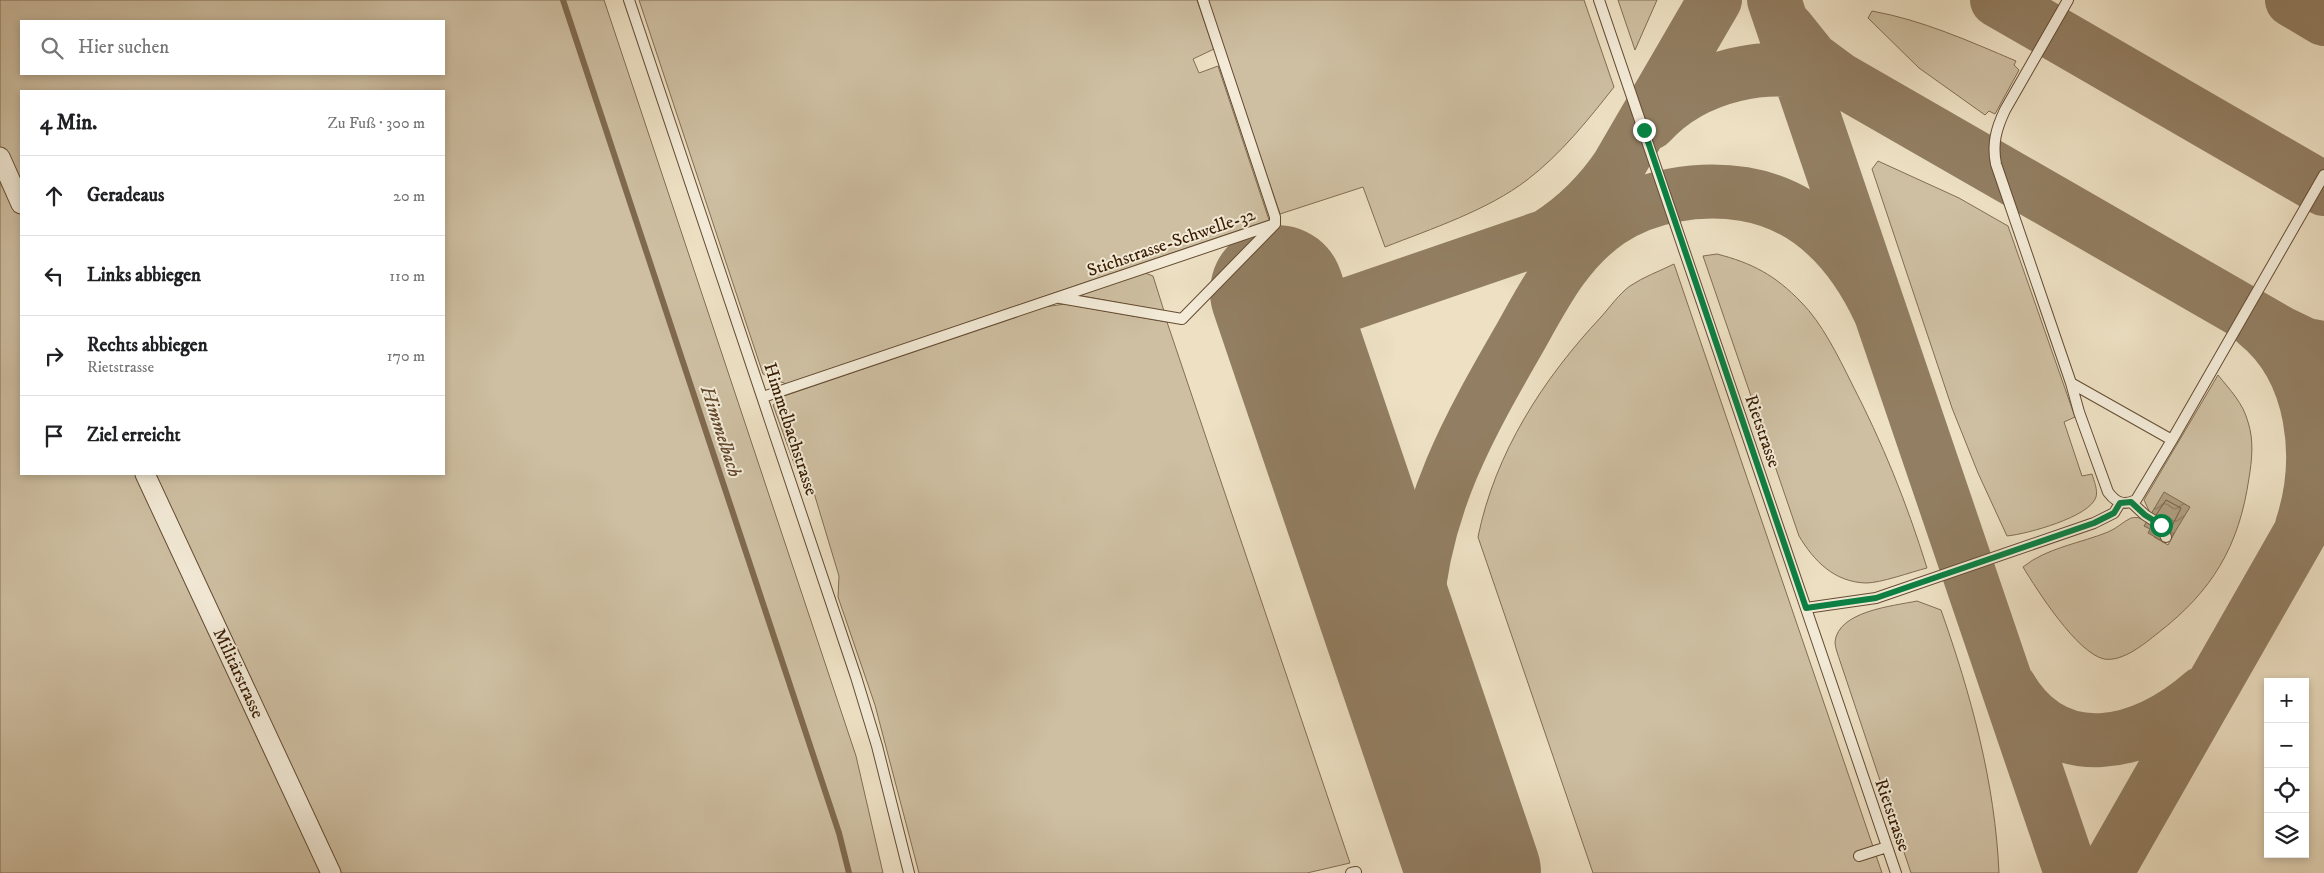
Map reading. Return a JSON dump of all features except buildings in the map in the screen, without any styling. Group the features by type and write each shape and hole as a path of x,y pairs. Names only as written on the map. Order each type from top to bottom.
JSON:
{"street":[{"path":"0,157 20,202"},
{"name":"Militärstrasse","path":"146,475 331,873"}],"lane":[{"name":"Himmelbachstrasse","path":"629,0 856,677 877,746 909,873"},
{"path":"1203,0 1275,217 1275,224"},
{"name":"Rietstrasse","path":"1599,0 1896,873"},
{"path":"2068,0 2005,110 1996,129 1993,147 1996,164 2071,383 2079,412 2108,492 2120,503 2131,502 2140,495 2324,175"},
{"name":"Stichstrasse-Schwelle-32","path":"763,397 1275,224"},
{"name":"Stichstrasse-Schwelle-32","path":"1060,298 1182,319 1275,224"},
{"path":"2071,383 2172,440"},
{"path":"2131,502 2145,515 2161,525 2166,537"},
{"path":"1806,608 1876,598 2094,523 2114,513 2120,503"},
{"path":"1859,856 1887,847"}],"shaded area":[{"path":"0,0 604,0 856,756 883,873 0,873"},
{"path":"639,0 1197,0 1214,49 1193,59 1199,73 1218,66 1269,220 786,384 763,374"},
{"path":"1208,0 1584,0 1614,87 1563,148 1512,191 1477,210 1385,247 1363,187 1280,214"},
{"path":"1618,0 1657,0 1635,50"},
{"path":"1872,11 1927,26 2016,61 2014,65 2019,70 1995,114 1989,111 1985,115 1919,68 1868,18"},
{"path":"1878,161 1959,198 2008,226 2075,417 2064,422 2082,476 2092,474 2096,486 2096,497 2091,504 2070,518 2028,532 2007,536 1978,473 1952,408 1872,169"},
{"path":"1717,254 1752,266 1782,284 1809,310 1823,330 1863,405 1884,450 1911,519 1927,568 1880,581 1855,582 1844,579 1826,569 1811,554 1799,536 1703,256"},
{"path":"1674,264 1882,873 1593,873 1478,537 1496,476 1524,419 1541,392 1580,341 1626,289 1640,280"},
{"path":"1145,273 1153,276 1164,311 1077,295"},
{"path":"1065,304 1167,322 1350,863 1307,873 919,873 875,705 838,597 839,576 811,483 795,466 773,405 784,396 1044,307"},
{"path":"2218,375 2236,397 2246,415 2252,443 2251,464 2244,503 2230,546 2208,584 2177,617 2140,647 2118,658 2104,659 2093,654 2070,633 2048,605 2023,567 2042,555 2108,532 2128,519 2135,517 2149,523 2157,531 2154,537 2168,545 2175,532 2150,513 2144,500"},
{"path":"1917,601 1941,610 1962,674 1987,772 1997,839 1999,873 1911,873 1837,651 1835,642 1838,632 1846,623 1868,612"}],"water":[{"path":"2164,492 2190,507 2170,540 2166,543 2148,533 2150,529 2144,526"}],"waterway":[{"name":"Himmelbach","path":"563,0 839,833 849,873"}],"taxiway":[{"path":"1608,184 1715,0"},
{"path":"1774,0 2071,873"},
{"path":"1997,0 2324,189"},
{"path":"2292,0 2324,19"},
{"path":"1788,29 1812,59 1839,79 2279,332 2306,345 2324,348"},
{"path":"1650,123 1668,106 1688,93 1711,82 1735,75 1759,71 1784,70 1832,79"},
{"path":"1288,325 1547,236 1587,204 1620,164"},
{"path":"1439,771 1422,717 1417,692 1415,666 1416,614 1428,538 1452,469 1483,403 1548,288 1581,245 1609,221 1624,212 1657,199 1674,195 1709,192 1744,194 1768,200 1789,209 1827,235 1857,271 1880,312"},
{"path":"2256,323 2276,342 2291,365 2302,390 2309,417 2313,445 2312,473 2309,500 2302,526"},
{"path":"2106,873 2324,491"},
{"path":"2009,686 2028,712 2051,729 2075,738 2101,740 2128,736 2154,726 2179,711 2203,693"}],"runway":[{"path":"1277,292 1474,873"}],"route":[{"path":"1644,130 1806,608 1876,598 2094,523 2114,513 2120,503 2131,502 2145,515 2161,525"}]}
